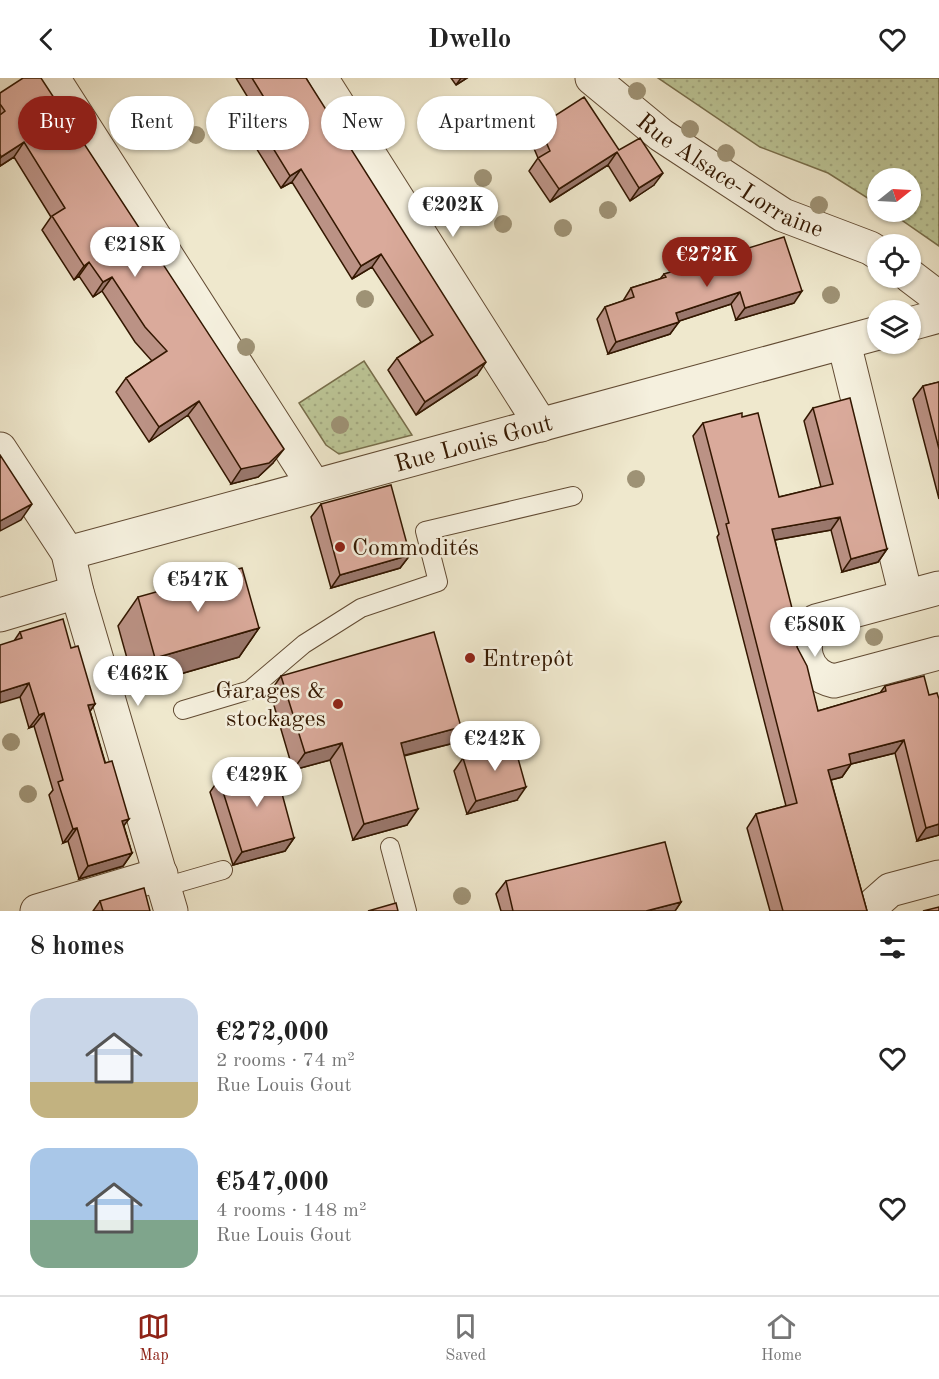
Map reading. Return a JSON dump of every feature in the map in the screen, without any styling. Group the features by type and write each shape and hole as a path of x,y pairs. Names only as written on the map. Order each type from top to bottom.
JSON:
{"street":[{"path":"53,78 314,486"},
{"path":"321,78 541,425"},
{"name":"Rue Alsace-Lorraine","path":"592,78 661,135 783,215 867,249"},
{"path":"921,284 939,298"},
{"path":"921,321 939,316"},
{"name":"Rue Louis Gout","path":"68,553 867,336"},
{"path":"844,343 906,596"},
{"path":"0,449 68,553 77,592 166,890 37,911"},
{"path":"939,588 816,621 806,632 804,646 813,671 822,678 834,681 939,653"},
{"path":"0,615 77,592"},
{"path":"872,911 872,906 890,890 939,877"}],"lane":[{"path":"183,710 250,690 304,644 361,608 438,582 425,531 573,496"},
{"path":"390,847 406,911"},
{"path":"166,890 223,870"}],"green space":[{"path":"658,78 939,78 939,246 904,222 921,222 921,168 867,168 867,198 828,173 760,147"},
{"path":"364,361 412,435 339,454 326,445 299,403"}],"building":[{"path":"23,78 41,78 53,96 18,96 18,146 1,157 0,115 5,111 0,104 0,93"},
{"path":"252,78 306,78 321,102 321,150 352,150 486,362 425,402 397,358 433,335 381,254 361,266 301,169 290,176 274,150 309,150 309,96 263,96"},
{"path":"584,97 619,150 640,138 663,173 639,188 617,152 559,189 538,158 550,150 557,150 557,114"},
{"path":"29,150 88,150 284,449 269,463 241,469 199,401 159,427 126,378 167,351 145,327 112,277 103,282 89,262 84,266 52,216 65,208"},
{"path":"784,237 802,291 745,308 740,292 676,313 679,322 616,342 605,307 634,297 631,288 666,277 664,274"},
{"path":"939,382 939,449 923,386"},
{"path":"850,398 887,549 851,559 840,517 772,529 797,628 797,647 807,666 818,711 886,691 885,686 924,676 929,695 937,693 939,699 939,824 926,828 904,740 849,754 851,764 828,770 867,911 783,911 756,814 797,803 726,524 729,523 703,423 742,413 742,417 758,413 779,497 833,484 813,408"},
{"path":"0,455 32,504 0,521"},
{"path":"391,485 410,555 340,575 321,504"},
{"path":"242,568 259,628 155,658 138,597"},
{"path":"63,619 71,648 78,646 95,704 88,705 105,763 112,761 129,819 122,821 132,853 88,866 77,828 73,829 58,782 63,780 44,713 39,715 29,683 0,692 0,645 22,638 20,632"},
{"path":"434,632 461,727 401,743 418,809 364,824 342,743 305,753 281,676"},
{"path":"514,744 526,787 476,801 463,758"},
{"path":"274,764 294,838 242,852 219,779"},
{"path":"665,842 681,902 646,911 513,911 506,881"},
{"path":"144,888 150,911 103,911 100,901"},
{"path":"396,903 398,911 368,911"},
{"path":"939,907 939,911 923,911"}],"place":[{"name":"Commodités","path":"340,547"},
{"name":"Entrepôt","path":"470,658"},
{"name":"Garages & stockages","path":"338,704"}]}
